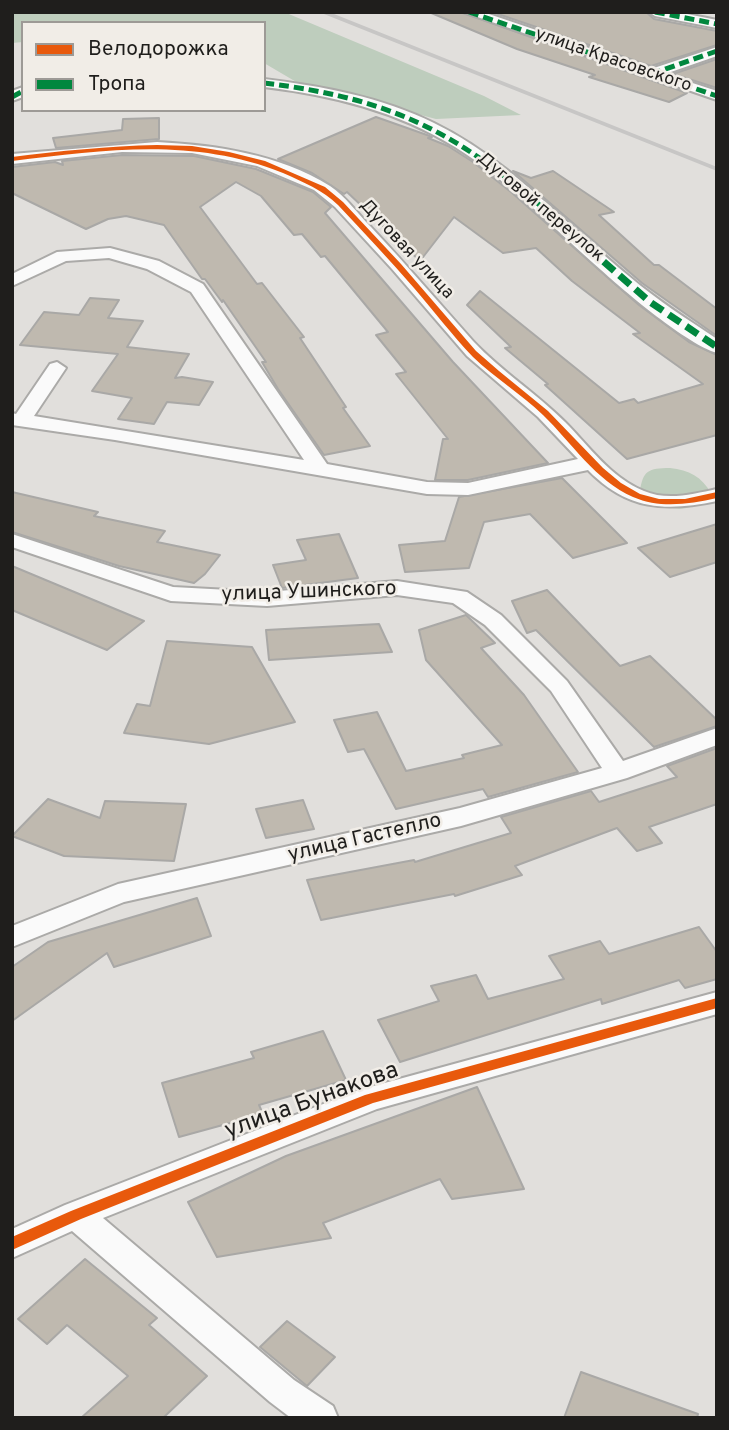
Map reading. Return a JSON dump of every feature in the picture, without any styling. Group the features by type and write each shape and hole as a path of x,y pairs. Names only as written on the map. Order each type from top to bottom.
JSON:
{"street":[{"name":"улица Красовского","path":"469,12 717,96"},
{"path":"655,12 717,24"},
{"path":"651,74 717,51"},
{"name":"Дуговой переулок","path":"266,83 294,86 355,99 428,125 473,152 524,190 650,302 717,347"},
{"name":"Дуговая улица","path":"12,159 133,146 214,149 241,154 282,169 327,191 407,274 480,359 546,413 590,463 618,485 666,503 693,502 717,495"},
{"path":"12,281 63,256 110,253 153,265 197,288 321,471"},
{"path":"57,368 17,420 115,434 427,488 468,489 590,463"},
{"name":"улица Ушинского","path":"12,540 171,594 267,599 397,588 459,597 493,620 559,686 618,772"},
{"name":"улица Гастелло","path":"12,937 118,894 461,817 618,772 717,736"},
{"name":"улица Бунакова","path":"12,1244 76,1215 370,1099 717,1003"},
{"path":"76,1215 282,1391 320,1418"}],"green space":[{"path":"12,12 284,12 484,96 521,115 436,119 298,83 266,64 266,21 21,21 21,42 12,43"},
{"path":"670,468 694,475 711,493 694,506 676,508 657,503 640,491 648,472"}],"building":[{"path":"429,12 461,12 687,93 669,102 589,77 595,75 517,49"},
{"path":"492,12 646,12 654,19 717,31 717,45 651,66"},
{"path":"717,59 717,88 673,74"},
{"path":"376,117 432,137 428,138 448,146 473,162 639,305 689,342 717,355 717,435 627,459 545,385 548,384 505,348 511,347 467,305 480,291 619,403 634,399 638,403 703,384 633,334 640,333 572,281 536,248 503,253 454,217 420,261 347,192 344,194 312,173 278,159"},
{"path":"159,118 159,139 56,148 53,138 122,130 123,119"},
{"path":"122,155 194,156 256,169 313,192 331,207 325,213 453,362 548,463 468,480 435,480 443,439 448,439 396,374 406,372 376,335 388,332 325,256 321,257 302,234 294,235 261,196 236,182 200,207 257,284 262,283 304,337 300,338 370,446 324,455 278,389 262,362 266,362 223,300 222,302 205,279 202,279 164,225 126,216 108,219 86,229 12,193 12,167 55,162 63,165 62,161"},
{"path":"513,171 531,178 553,171 614,212 599,215 654,265 659,265 717,309 717,336 642,283"},
{"path":"90,298 119,300 108,318 143,321 127,347 189,354 175,378 213,382 199,405 167,402 154,424 118,419 132,398 92,391 118,354 20,345 44,312 79,315"},
{"path":"562,478 627,543 573,558 530,514 484,522 469,568 405,572 399,545 445,541 459,497"},
{"path":"12,492 98,512 94,516 165,531 157,542 220,555 194,583 119,566 12,532"},
{"path":"717,524 717,562 670,577 638,548"},
{"path":"339,534 358,578 282,588 273,565 306,560 297,540"},
{"path":"12,566 144,621 107,650 12,610"},
{"path":"547,590 620,666 650,656 717,720 717,726 654,747 536,630 527,633 512,601"},
{"path":"466,615 495,643 481,648 524,695 578,772 488,797 483,789 396,809 364,749 348,752 334,720 377,712 406,771 464,758 462,755 502,745 426,660 419,630"},
{"path":"379,624 392,652 269,660 266,630"},
{"path":"167,641 252,647 295,722 209,744 124,733 137,704 150,706"},
{"path":"717,748 717,804 649,827 662,843 637,851 617,828 515,866 522,875 455,896 454,894 321,920 307,880 414,860 415,862 511,833 501,817 591,791 599,802 677,777 667,766"},
{"path":"48,799 100,818 105,801 186,804 174,861 64,856 12,836"},
{"path":"303,800 314,829 266,838 256,809"},
{"path":"197,898 211,936 114,967 107,953 12,1021 12,967 48,942"},
{"path":"699,927 717,952 717,979 685,988 679,980 602,1004 601,999 400,1062 378,1020 439,1001 431,986 476,975 488,999 564,979 549,956 600,941 609,954"},
{"path":"323,1031 346,1080 259,1105 263,1114 179,1137 162,1083 254,1058 251,1052"},
{"path":"477,1087 524,1189 452,1199 440,1179 323,1223 331,1238 217,1257 188,1202 286,1156"},
{"path":"85,1259 157,1318 149,1325 207,1376 163,1418 81,1418 128,1376 67,1325 47,1344 18,1319"},
{"path":"287,1321 335,1357 307,1386 260,1347"},
{"path":"581,1372 698,1414 697,1418 564,1418"}],"railway":[{"path":"324,12 717,169"}],"marked path":[{"path":"469,12 717,96"},
{"path":"655,12 717,24"},
{"path":"651,74 717,51"},
{"path":"266,83 326,93 391,110 460,143 517,185 622,280 717,347"},
{"path":"12,97 21,92"}],"cycle path":[{"path":"12,159 122,148 192,148 227,153 262,163 316,185 341,204 407,274 473,352 545,413 618,485 637,496 659,502 685,502 717,495"},
{"path":"12,1244 76,1215 370,1099 717,1003"}]}
